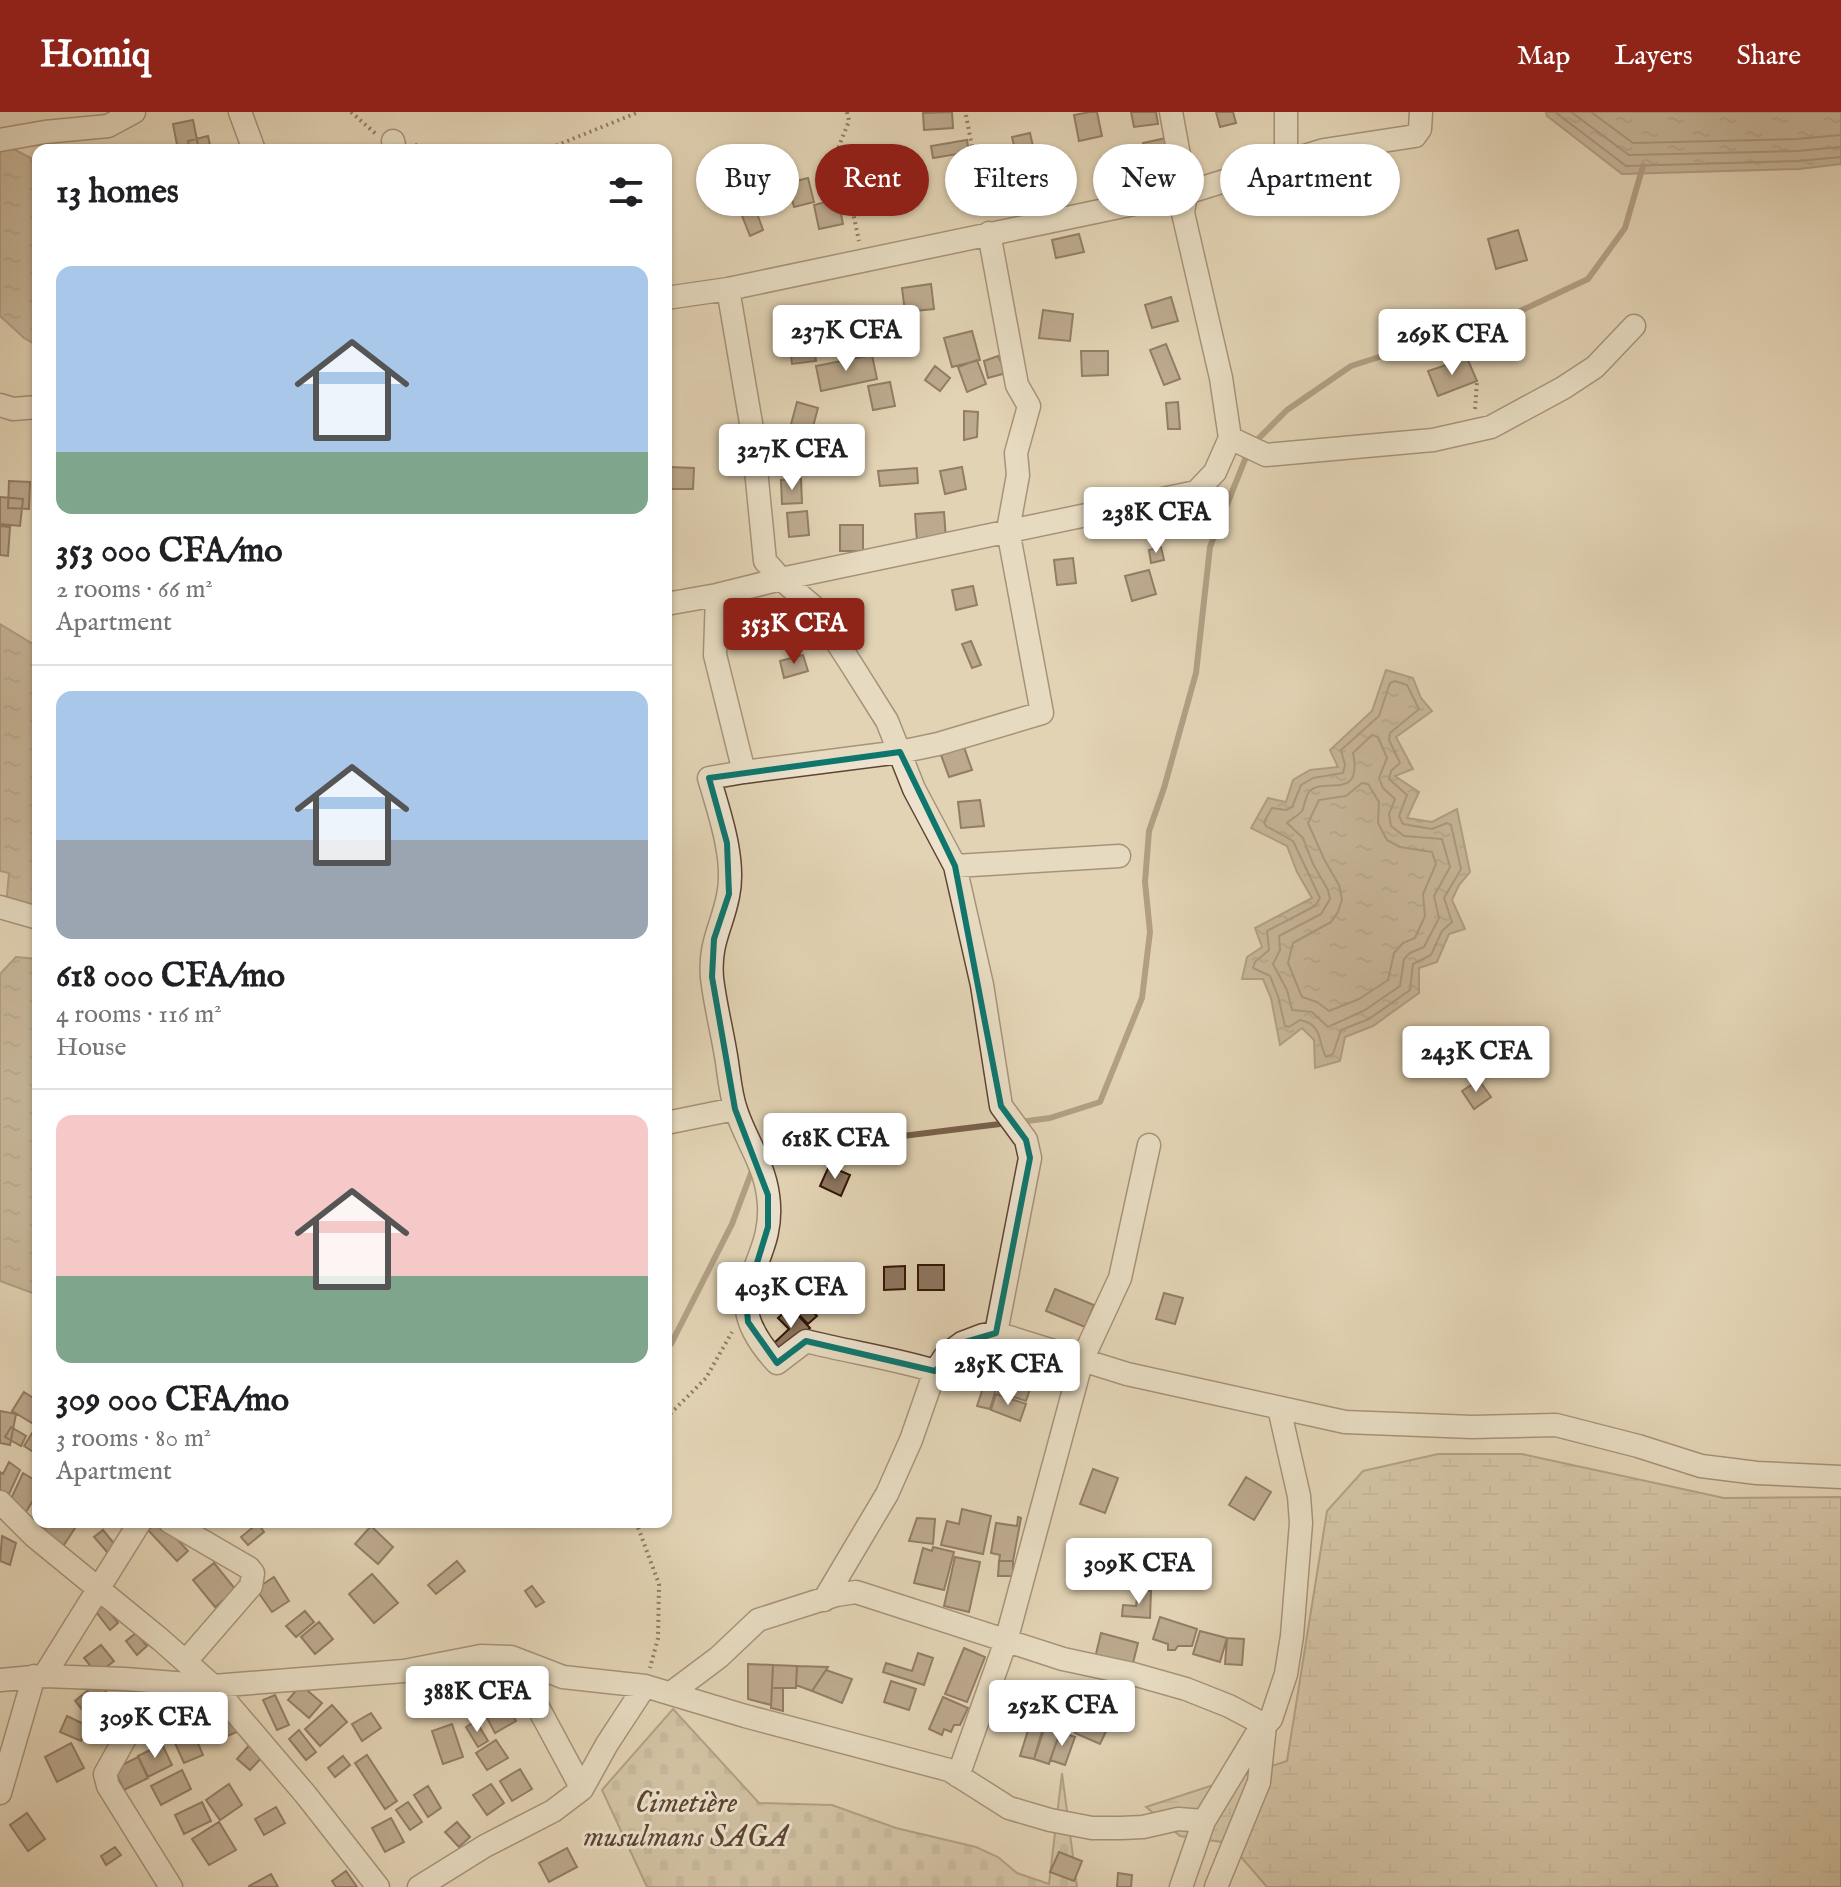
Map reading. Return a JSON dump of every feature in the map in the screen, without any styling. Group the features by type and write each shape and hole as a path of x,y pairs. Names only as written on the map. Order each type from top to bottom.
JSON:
{"street":[{"path":"0,140 134,112"},
{"path":"240,112 252,144"},
{"path":"1171,112 1177,144"},
{"path":"1286,112 1286,144"},
{"path":"1363,144 1415,136 1420,129 1421,112"},
{"path":"672,297 728,289 1093,212"},
{"path":"672,603 1196,492 1204,486 1215,472 1230,438 1221,378 1184,216"},
{"path":"935,1371 877,1355 849,1352 806,1341 777,1363 763,1348 748,1322 745,1310 748,1290 768,1227 768,1195 757,1157 735,1109 712,977 714,939 729,894 727,843 709,778 900,752 1042,713 1008,530 1018,475 1016,453 1029,406 1017,385 989,233"},
{"path":"728,289 752,429 765,561 815,608 887,721 914,789 955,866 982,985 1001,1106 1026,1140 1030,1158 996,1333"},
{"path":"1230,438 1266,455 1433,440 1491,427 1595,367 1634,326"},
{"path":"0,405 13,409 32,407"},
{"path":"717,595 715,655 744,772"},
{"path":"955,866 1119,856"},
{"path":"0,907 32,916"},
{"path":"672,1122 735,1109"},
{"path":"958,1776 1006,1641 1082,1360 1120,1278 1149,1145"},
{"path":"824,1600 887,1494 911,1440 935,1371 946,1355 962,1343 996,1333 1127,1374 1345,1422 1472,1427 1556,1425 1701,1466 1757,1473 1841,1477"},
{"path":"1181,1887 1204,1821 1256,1735 1271,1719 1286,1674 1300,1545 1299,1496 1279,1408"},
{"path":"0,1502 32,1525"},
{"path":"0,1793 39,1676 99,1590 136,1528"},
{"path":"180,1528 253,1573 251,1586 186,1661"},
{"path":"38,1529 99,1590 213,1686 306,1795 378,1887"},
{"path":"671,1693 719,1657 758,1620 836,1595 856,1592 1063,1659 1186,1689 1265,1725"},
{"path":"0,1680 39,1676 213,1686 404,1671 481,1656 511,1657 563,1677 645,1686 949,1770 1009,1808 1050,1820 1092,1828 1143,1827 1178,1819 1204,1821"},
{"path":"511,1657 582,1789"},
{"path":"156,1683 105,1774 108,1786 171,1887"},
{"path":"419,1887 485,1846 553,1811 582,1789 645,1686"},
{"path":"1216,1887 1259,1782 1265,1725"}],"path":[{"path":"351,112 371,132 391,144"},
{"path":"560,144 639,112"},
{"path":"847,112 849,121 839,146 863,259"},
{"path":"966,115 989,233"},
{"path":"1473,431 1477,381"},
{"path":"672,1412 706,1378 745,1310"},
{"path":"638,1528 659,1584 658,1638 645,1686"}],"highlighted area":[{"path":"900,752 955,866 1001,1106 1026,1140 1030,1158 996,1333 962,1343 935,1371 806,1341 777,1363 748,1322 746,1299 768,1227 768,1195 735,1109 712,977 714,939 729,894 727,843 709,778"}],"green space":[{"path":"1438,1454 1522,1454 1724,1498 1841,1497 1841,1887 1267,1887 1229,1843 1180,1836 1146,1807 1287,1761 1327,1511 1363,1471"},
{"name":"Cimetière musulmans SAGA","path":"673,1709 759,1803 832,1805 896,1828 976,1847 998,1857 1017,1873 1049,1884 1062,1773 1077,1887 647,1887 602,1790"}],"water":[{"path":"1546,112 1841,112 1841,164 1799,169 1622,174 1547,116"},
{"path":"8,146 32,159 32,343 0,316 0,147"},
{"path":"0,624 32,643 32,906 22,912 6,906 9,873 0,871"},
{"path":"1386,670 1413,678 1421,698 1432,711 1396,737 1413,769 1395,776 1419,792 1407,818 1432,822 1457,809 1470,872 1452,900 1465,929 1449,934 1437,962 1419,968 1419,993 1373,1026 1345,1037 1340,1061 1315,1068 1314,1040 1302,1028 1280,1045 1271,998 1263,979 1242,979 1247,957 1262,947 1255,928 1312,898 1287,846 1251,828 1268,798 1286,802 1293,780 1310,770 1338,767 1330,750 1372,711"},
{"path":"16,957 32,958 32,1293 0,1281 0,974"}],"building":[{"path":"952,112 953,128 924,130 923,113"},
{"path":"1097,112 1102,136 1079,141 1074,115"},
{"path":"1131,112 1156,112 1158,124 1134,127"},
{"path":"1216,112 1233,112 1236,123 1220,127"},
{"path":"193,120 198,144 177,144 173,124"},
{"path":"1030,133 1032,144 1014,144 1012,137"},
{"path":"208,136 210,144 189,144 188,141"},
{"path":"1166,138 1167,144 1143,144"},
{"path":"967,140 968,144 945,144 945,156 933,158 931,146"},
{"path":"808,178 814,202 799,206 799,180"},
{"path":"742,216 758,216 763,230 750,236"},
{"path":"816,216 841,216 843,224 819,229"},
{"path":"1518,230 1527,260 1496,269 1488,239"},
{"path":"1079,234 1084,252 1056,258 1052,240"},
{"path":"931,284 934,309 905,312 902,288"},
{"path":"1171,297 1178,321 1152,328 1145,305"},
{"path":"1043,310 1073,314 1070,341 1039,338"},
{"path":"972,331 980,360 952,367 944,338"},
{"path":"812,334 816,361 792,364 789,337"},
{"path":"1166,344 1180,379 1164,385 1150,350"},
{"path":"1081,351 1108,351 1108,375 1082,376"},
{"path":"872,355 877,379 821,391 816,366"},
{"path":"998,356 1006,373 988,378 984,361"},
{"path":"1467,358 1477,381 1438,396 1428,371"},
{"path":"977,360 986,384 967,392 958,367"},
{"path":"935,366 950,378 940,391 925,380"},
{"path":"890,382 895,406 873,410 868,386"},
{"path":"797,402 818,408 811,434 790,428"},
{"path":"1178,402 1180,429 1168,429 1166,403"},
{"path":"964,411 978,412 977,437 964,440"},
{"path":"672,467 694,468 693,489 672,489"},
{"path":"962,467 966,489 945,494 940,471"},
{"path":"917,468 918,483 880,486 878,471"},
{"path":"801,479 802,503 782,504 781,480"},
{"path":"9,481 30,482 29,509 8,508"},
{"path":"0,497 23,499 20,526 0,524"},
{"path":"807,511 809,535 789,537 787,513"},
{"path":"944,512 946,539 917,542 915,514"},
{"path":"840,525 863,525 863,551 840,551"},
{"path":"0,526 10,527 8,556 0,555"},
{"path":"1161,547 1164,560 1151,563 1149,550"},
{"path":"1073,558 1076,583 1057,585 1054,560"},
{"path":"1149,570 1156,594 1132,601 1125,576"},
{"path":"973,586 977,605 956,610 952,590"},
{"path":"971,641 981,665 972,668 962,644"},
{"path":"803,655 808,671 784,678 780,661"},
{"path":"964,747 972,770 949,777 941,755"},
{"path":"980,800 984,826 961,828 958,802"},
{"path":"1479,1080 1491,1097 1474,1109 1462,1091"},
{"path":"829,1166 850,1175 841,1196 820,1186"},
{"path":"918,1265 944,1265 944,1290 918,1290"},
{"path":"905,1266 905,1289 884,1290 884,1267"},
{"path":"1055,1289 1094,1305 1085,1327 1046,1311"},
{"path":"1164,1293 1183,1298 1175,1324 1156,1319"},
{"path":"802,1300 817,1316 808,1324 793,1309"},
{"path":"790,1307 810,1328 782,1354 773,1344 789,1329 778,1318"},
{"path":"1009,1362 1036,1371 1026,1401 998,1392"},
{"path":"985,1382 997,1385 990,1409 977,1406"},
{"path":"24,1392 32,1397 32,1423 12,1411"},
{"path":"996,1394 1026,1404 1020,1421 991,1410"},
{"path":"0,1411 16,1414 10,1445 0,1443"},
{"path":"11,1427 26,1436 21,1446 5,1437"},
{"path":"32,1433 32,1451 24,1446"},
{"path":"9,1462 20,1470 4,1505 0,1501 0,1472 3,1474"},
{"path":"1093,1469 1118,1478 1105,1513 1080,1504"},
{"path":"23,1473 32,1478 32,1502 26,1512 10,1501"},
{"path":"1246,1477 1271,1492 1254,1520 1229,1505"},
{"path":"962,1509 991,1516 983,1554 941,1545 947,1521 959,1524"},
{"path":"1018,1517 1021,1518 1013,1561 999,1561 1000,1555 991,1553 996,1523 1017,1526"},
{"path":"917,1518 935,1519 933,1544 909,1541"},
{"path":"45,1528 75,1528 62,1548 43,1532"},
{"path":"167,1528 188,1551 177,1561 148,1530"},
{"path":"252,1528 261,1528 264,1532 248,1545 241,1537"},
{"path":"369,1528 373,1528 393,1547 378,1564 355,1544"},
{"path":"103,1530 116,1546 108,1553 94,1537"},
{"path":"2,1536 16,1543 10,1565 0,1561"},
{"path":"933,1547 954,1552 944,1590 914,1583 923,1548 932,1551"},
{"path":"955,1557 980,1562 969,1612 944,1606"},
{"path":"457,1561 465,1571 436,1594 428,1585"},
{"path":"999,1561 1013,1561 1013,1576 998,1576"},
{"path":"214,1563 236,1590 215,1607 193,1580"},
{"path":"372,1574 398,1603 374,1623 349,1594"},
{"path":"274,1577 289,1601 272,1612 256,1589"},
{"path":"532,1586 544,1602 536,1607 525,1591"},
{"path":"1138,1590 1151,1591 1150,1618 1122,1616 1123,1605 1136,1606"},
{"path":"98,1598 118,1623 110,1630 90,1604"},
{"path":"305,1611 314,1622 296,1637 286,1626"},
{"path":"1160,1617 1197,1629 1192,1646 1168,1650 1168,1644 1153,1639"},
{"path":"319,1622 333,1639 315,1654 301,1637"},
{"path":"1200,1631 1227,1638 1220,1662 1193,1654"},
{"path":"136,1633 147,1646 137,1655 126,1641"},
{"path":"1101,1633 1138,1643 1132,1667 1095,1658"},
{"path":"1227,1638 1244,1639 1242,1665 1225,1664"},
{"path":"101,1645 114,1661 97,1674 84,1658"},
{"path":"964,1648 985,1657 967,1702 945,1694"},
{"path":"918,1653 933,1658 924,1685 883,1672 886,1663 912,1671"},
{"path":"748,1664 773,1665 771,1705 748,1699"},
{"path":"773,1665 797,1666 796,1688 772,1688"},
{"path":"797,1666 828,1667 812,1691 796,1685"},
{"path":"826,1670 852,1679 842,1703 812,1691"},
{"path":"891,1681 916,1689 909,1710 884,1702"},
{"path":"98,1682 114,1701 91,1720 75,1701"},
{"path":"301,1685 322,1703 309,1718 288,1700"},
{"path":"772,1688 783,1688 783,1711 771,1708"},
{"path":"275,1695 289,1725 277,1730 263,1700"},
{"path":"943,1697 968,1708 960,1725 954,1725 951,1732 944,1729 942,1735 929,1729"},
{"path":"149,1703 169,1715 158,1734 138,1722"},
{"path":"506,1704 516,1721 495,1733 486,1716"},
{"path":"332,1705 347,1722 320,1746 305,1729"},
{"path":"1087,1707 1112,1719 1100,1744 1075,1733"},
{"path":"230,1711 239,1731 218,1740 210,1719"},
{"path":"371,1713 381,1728 362,1741 352,1724"},
{"path":"67,1716 88,1726 81,1741 60,1732"},
{"path":"476,1721 488,1741 478,1747 466,1727"},
{"path":"452,1724 463,1757 443,1764 432,1731"},
{"path":"1029,1727 1042,1731 1034,1759 1020,1756"},
{"path":"1045,1727 1060,1732 1049,1764 1034,1759"},
{"path":"299,1730 316,1752 306,1760 289,1739"},
{"path":"193,1732 203,1755 184,1763 174,1741"},
{"path":"1060,1732 1075,1737 1065,1765 1050,1760"},
{"path":"496,1740 508,1758 487,1770 476,1753"},
{"path":"253,1741 266,1753 250,1770 237,1759"},
{"path":"71,1743 84,1768 57,1782 45,1757"},
{"path":"162,1744 172,1765 148,1777 138,1756"},
{"path":"367,1755 397,1801 385,1809 355,1763"},
{"path":"343,1756 350,1765 335,1777 328,1768"},
{"path":"138,1757 148,1778 124,1790 114,1769"},
{"path":"520,1769 532,1789 512,1801 500,1781"},
{"path":"182,1770 191,1789 161,1805 151,1786"},
{"path":"229,1784 242,1805 220,1820 206,1800"},
{"path":"491,1784 504,1803 487,1815 473,1795"},
{"path":"428,1786 441,1808 428,1817 414,1795"},
{"path":"202,1802 211,1821 184,1834 175,1815"},
{"path":"408,1802 422,1822 410,1830 396,1810"},
{"path":"276,1807 285,1823 264,1835 255,1819"},
{"path":"27,1813 45,1839 28,1851 10,1825"},
{"path":"391,1818 404,1842 385,1852 372,1828"},
{"path":"219,1822 236,1850 209,1865 192,1839"},
{"path":"457,1822 470,1837 459,1847 445,1832"},
{"path":"115,1847 121,1855 106,1865 101,1856"},
{"path":"567,1848 577,1867 549,1882 539,1863"},
{"path":"1059,1852 1082,1861 1074,1881 1050,1872"},
{"path":"346,1871 357,1887 336,1887 332,1881"},
{"path":"1118,1873 1132,1875 1131,1887 1117,1887"},
{"path":"271,1874 278,1887 249,1887 249,1886"}],"waterway":[{"path":"1254,443 1287,410 1351,366 1514,314 1588,279 1625,228 1643,166"},
{"path":"1020,1122 1050,1118 1100,1102 1142,998 1150,932 1145,882 1149,831 1196,673 1210,547 1248,452"},
{"path":"761,1151 769,1142 870,1140 1008,1123"},
{"path":"672,1342 732,1224 753,1168"}]}
